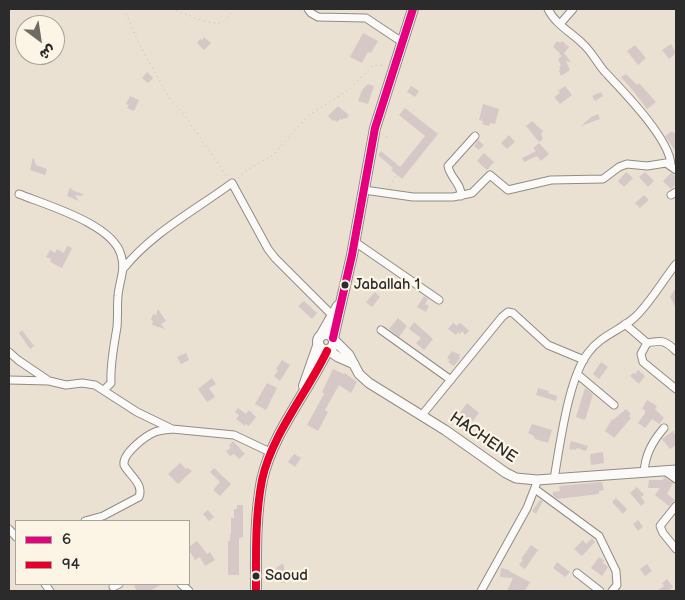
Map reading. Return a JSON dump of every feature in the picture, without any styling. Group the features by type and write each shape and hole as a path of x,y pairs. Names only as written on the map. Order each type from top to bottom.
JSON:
{"main road":[{"path":"256,591 259,502 262,480 272,453 324,346 340,303 355,242 375,128 412,9"},
{"path":"324,346 333,346 334,317"}],"street":[{"path":"308,9 318,17 366,18 402,42"},
{"path":"548,9 560,24 584,44 603,70 646,117 669,154 674,168"},
{"path":"560,24 573,9"},
{"path":"462,196 460,188 449,172 448,166 475,136"},
{"path":"364,190 423,198 462,196 472,193 490,175 508,190 550,180 603,179 627,164 647,166 666,163 674,168"},
{"path":"123,269 134,256 165,228 232,183 268,249 334,317"},
{"path":"19,194 72,215 104,233 126,253 134,256"},
{"path":"355,242 440,300"},
{"path":"116,243 121,253 123,269 119,289 117,326 111,360 111,383 117,399"},
{"path":"554,479 566,415 577,374 584,360 596,342 632,320 641,312 676,264"},
{"path":"422,415 508,312 513,313 548,345 584,360"},
{"path":"625,324 646,343 661,341 667,343 676,351"},
{"path":"381,330 451,380"},
{"name":"HACHENE","path":"333,339 349,355 359,374 369,383 422,415 516,478 536,484 554,479 676,470"},
{"path":"646,343 641,354 643,362 676,389"},
{"path":"324,346 338,357 354,364"},
{"path":"9,352 49,381"},
{"path":"577,374 614,405"},
{"path":"9,380 49,381 66,385 91,384 104,390 148,418 172,429"},
{"path":"104,390 111,383"},
{"path":"644,473 650,446 664,428"},
{"path":"88,520 102,516 139,497 140,485 124,465 124,459 131,450 155,432 172,429 234,435 272,453"},
{"path":"665,471 676,479"},
{"path":"481,591 527,508 536,484 599,536 616,571 617,585 612,591"},
{"path":"676,506 660,526 663,533 676,549"},
{"path":"577,573 600,591"}],"path":[{"path":"124,9 140,44 170,98 186,117 232,183 246,171 273,155 308,116 350,89 371,67 375,65 394,68"},
{"path":"171,9 210,22 220,23 226,19 232,9"},
{"path":"386,194 396,175"}],"building":[{"path":"363,33 378,41 371,53 368,52 362,63 350,57"},
{"path":"204,37 211,43 204,50 197,43"},
{"path":"557,41 560,43 562,41 569,47 564,53 571,62 566,61 570,70 561,76 559,67 561,66 558,59 562,56 553,47"},
{"path":"671,44 676,53 669,59 662,50"},
{"path":"635,45 646,58 638,65 627,51"},
{"path":"147,72 153,78 148,83 142,78"},
{"path":"626,74 637,85 639,83 656,102 647,109 621,77"},
{"path":"368,84 374,86 368,104 358,101 362,90"},
{"path":"411,86 419,91 415,97 407,92"},
{"path":"565,86 572,95 560,104 554,97"},
{"path":"601,92 603,96 595,101 592,96"},
{"path":"130,96 139,100 134,111 127,108 129,105 126,104"},
{"path":"483,104 499,109 495,124 490,123 489,126 482,124 483,121 479,120"},
{"path":"338,106 349,115 346,119 340,119 337,122 328,116"},
{"path":"405,108 438,134 402,179 378,155 381,151 400,167 425,136 399,115"},
{"path":"598,114 600,119 581,126 591,117"},
{"path":"532,121 543,131 541,134 543,139 539,142 526,126"},
{"path":"672,131 676,135 676,152 665,136"},
{"path":"509,135 515,142 507,149 501,143"},
{"path":"478,140 484,145 479,150 474,146"},
{"path":"539,143 549,154 541,161 537,156 524,162 522,158 536,151 533,148"},
{"path":"484,153 494,162 487,170 477,161"},
{"path":"33,157 36,165 47,169 45,175 30,170"},
{"path":"626,172 633,178 624,187 618,181"},
{"path":"645,172 654,181 648,187 639,177"},
{"path":"671,173 676,177 676,184 671,189 663,181"},
{"path":"70,187 72,190 83,194 82,196 75,195 79,201 67,196"},
{"path":"644,195 649,200 640,208 635,203"},
{"path":"67,246 72,248 62,268 50,262 51,259 46,257 50,250 55,253 57,249 64,253"},
{"path":"676,287 676,308 670,297"},
{"path":"375,292 380,297 372,307 366,302"},
{"path":"424,296 428,299 425,304 429,306 426,312 417,307"},
{"path":"304,301 317,313 312,319 298,306"},
{"path":"158,309 166,321 161,324 165,329 152,325 153,314 156,315"},
{"path":"398,318 407,326 399,337 389,329"},
{"path":"414,322 433,339 424,350 416,343 421,338 409,329"},
{"path":"453,323 457,326 459,323 463,325 469,331 465,335 462,331 456,335 448,329"},
{"path":"22,330 34,346 30,349 19,333"},
{"path":"452,351 460,355 454,366 448,362 450,360 447,358"},
{"path":"186,353 189,360 181,364 177,357"},
{"path":"282,360 290,365 280,381 274,376"},
{"path":"601,362 608,367 599,379 593,374"},
{"path":"333,369 345,373 357,382 351,393 339,385 325,410 328,412 318,431 307,425 324,394 322,392"},
{"path":"638,370 645,376 639,384 630,376"},
{"path":"212,378 216,384 209,388 215,397 207,402 198,389"},
{"path":"267,383 277,388 266,410 255,404"},
{"path":"538,388 549,391 548,393 557,396 556,401 536,395"},
{"path":"585,388 593,394 585,420 576,417"},
{"path":"647,400 657,406 655,409 664,418 659,424 652,419 645,428 638,423 645,413 645,410 642,409"},
{"path":"467,403 479,413 472,422 460,413"},
{"path":"238,408 246,414 249,410 256,417 249,426 246,424 245,426 236,419 239,415 235,412"},
{"path":"626,409 631,414 629,416 631,418 614,438 605,431 612,419"},
{"path":"532,424 552,430 548,443 535,439 534,436 528,433"},
{"path":"673,431 676,436 676,445 670,449 662,439"},
{"path":"233,441 245,454 239,459 234,454 230,456 226,451 231,448 229,446"},
{"path":"571,441 588,446 586,451 577,448 576,450 569,449"},
{"path":"603,452 604,463 591,465 590,454"},
{"path":"294,454 301,458 295,467 288,462"},
{"path":"180,463 186,469 188,468 192,471 178,484 168,474"},
{"path":"214,468 231,484 220,496 213,490 220,482 210,472"},
{"path":"664,477 673,483 667,494 675,500 669,506 655,495 660,488 648,488 649,480 663,480"},
{"path":"602,482 604,490 599,491 599,494 558,499 553,496 553,492 560,491 559,486"},
{"path":"637,487 644,495 641,497 645,502 641,506 630,493"},
{"path":"616,498 627,509 623,514 612,502"},
{"path":"540,500 543,501 536,514 532,511"},
{"path":"237,505 243,505 243,537 239,538 239,575 228,575 228,541 230,541 231,534 231,518 234,518 234,509 237,509"},
{"path":"208,510 214,517 209,521 203,514"},
{"path":"638,520 643,527 638,531 633,524"},
{"path":"592,538 595,542 582,556 574,549 583,540 586,544"},
{"path":"197,541 207,554 210,552 215,560 205,566 200,557 195,560 190,552 190,546"},
{"path":"531,545 538,550 525,569 519,565"},
{"path":"599,557 604,560 603,563 608,567 602,576 591,568"},
{"path":"557,562 570,572 565,577 553,568"},
{"path":"283,563 287,582 280,583 276,568"},
{"path":"647,564 652,571 645,576 640,569"},
{"path":"501,568 509,570 530,582 525,591 507,591 513,578 500,577"},
{"path":"667,579 673,587 668,591 657,591 664,586 662,583"},
{"path":"160,585 150,591 137,591 134,586"}],"transit line":[{"name":"6","path":"333,338 352,255 375,128 413,9"},
{"name":"94","path":"256,591 258,507 267,463 282,430 327,351"}],"place":[{"name":"Jaballah 1","path":"345,285"},
{"name":"Saoud","path":"256,576"}]}
